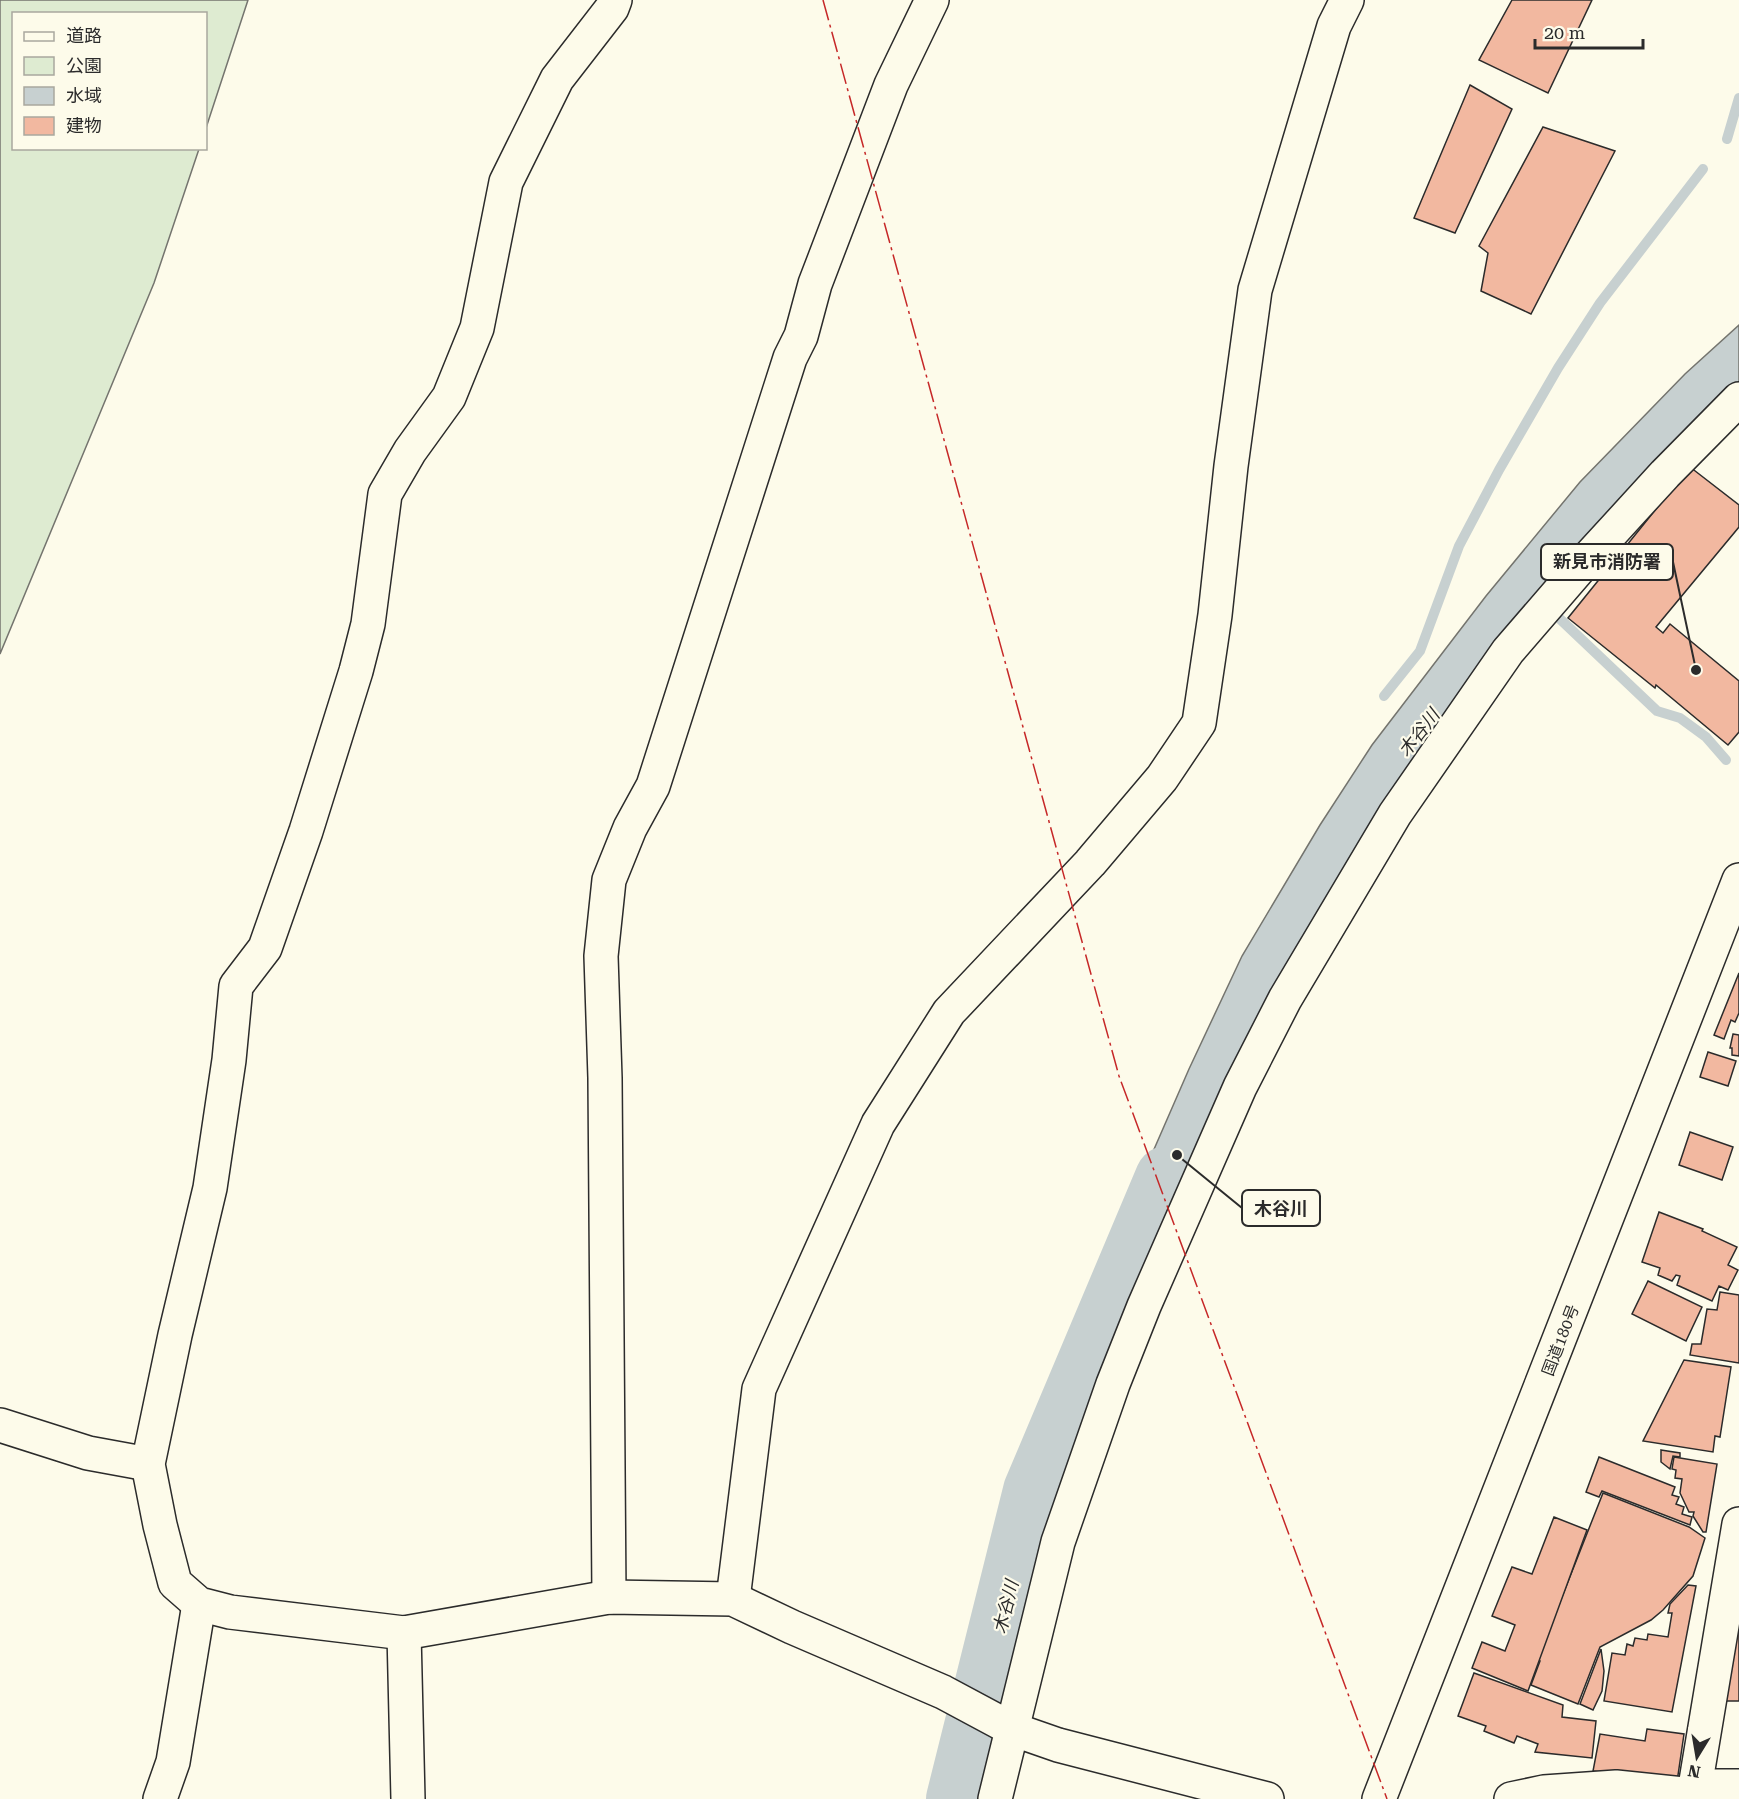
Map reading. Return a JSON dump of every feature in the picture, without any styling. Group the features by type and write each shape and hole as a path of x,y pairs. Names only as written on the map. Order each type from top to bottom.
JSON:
{"main road":[{"path":"615,0 612,8 557,78 506,182 477,328 449,397 410,450 385,494 368,624 356,671 306,831 265,948 236,986 229,1060 210,1188 175,1335 148,1464 160,1525 176,1583 199,1604 230,1612 404,1633 609,1597 732,1599 943,1692 1012,1729 1058,1744 1267,1799"},
{"path":"609,1597 605,1078 601,956 609,880 630,828 653,786 790,358 801,336 815,284 891,85 933,0"},
{"path":"732,1599 759,1389 878,1124 950,1012 1090,863 1162,777 1199,723 1215,615 1231,466 1255,290 1334,26 1347,0"},
{"path":"995,1799 1058,1542 1113,1384 1144,1306 1240,1087 1285,999 1395,814 1508,651 1665,474 1739,399"},
{"name":"国道180号","path":"1379,1799 1739,880"},
{"path":"0,1425 88,1453 148,1464"},
{"path":"1694,1793 1739,1524"},
{"path":"160,1799 173,1762 199,1604"},
{"path":"404,1633 408,1799"},
{"path":"1511,1799 1544,1792 1616,1787 1694,1793 1739,1786"}],"green space":[{"path":"0,0 248,0 207,125 207,12 12,12 12,150 199,150 154,283 0,654"}],"water":[{"path":"1739,325 1739,386 1395,801 1154,1270 1111,1248 1189,1069 1242,956 1320,825 1372,745 1486,596 1580,482 1685,374"}],"building":[{"path":"1512,0 1592,0 1548,93 1479,60"},
{"path":"1470,85 1512,109 1455,233 1414,218"},
{"path":"1543,127 1615,151 1531,314 1481,291 1488,253 1479,246"},
{"path":"1690,467 1739,505 1739,527 1656,627 1663,633 1670,624 1739,681 1739,732 1728,745 1656,685 1655,688 1568,618"},
{"path":"1739,973 1739,1013 1735,1022 1731,1020 1724,1039 1714,1035"},
{"path":"1733,1034 1739,1035 1739,1056 1732,1055 1732,1048 1730,1048"},
{"path":"1708,1052 1736,1061 1728,1086 1700,1077"},
{"path":"1690,1132 1733,1147 1722,1180 1679,1165"},
{"path":"1659,1212 1703,1229 1702,1231 1737,1247 1728,1265 1738,1270 1728,1290 1719,1286 1712,1301 1677,1285 1680,1276 1676,1275 1672,1281 1658,1275 1660,1268 1642,1262"},
{"path":"1648,1281 1702,1307 1686,1341 1632,1314"},
{"path":"1720,1292 1739,1295 1739,1363 1690,1355 1692,1344 1701,1344 1707,1309 1717,1310"},
{"path":"1684,1360 1731,1367 1720,1437 1715,1436 1713,1452 1643,1441"},
{"path":"1661,1450 1680,1453 1680,1457 1673,1456 1670,1469 1661,1462"},
{"path":"1599,1457 1675,1487 1672,1495 1679,1497 1676,1504 1684,1507 1682,1514 1692,1517 1690,1525 1602,1491 1599,1497 1586,1492"},
{"path":"1674,1457 1717,1464 1706,1532 1703,1532 1693,1516 1694,1512 1689,1512 1680,1493 1682,1479 1675,1478 1676,1470 1672,1469"},
{"path":"1603,1493 1689,1527 1705,1538 1693,1576 1663,1610 1651,1620 1600,1647 1578,1704 1531,1685 1540,1661 1537,1660"},
{"path":"1554,1517 1587,1530 1528,1691 1472,1668 1482,1642 1505,1651 1515,1625 1492,1616 1512,1567 1532,1574"},
{"path":"1688,1585 1696,1586 1672,1712 1604,1701 1612,1653 1625,1655 1627,1644 1633,1646 1635,1638 1647,1640 1648,1634 1668,1637 1672,1613 1668,1613 1670,1604"},
{"path":"1739,1620 1739,1701 1725,1701"},
{"path":"1601,1649 1604,1671 1602,1691 1593,1710 1580,1704"},
{"path":"1474,1673 1563,1705 1562,1717 1596,1721 1592,1758 1535,1752 1538,1744 1517,1736 1514,1743 1484,1731 1486,1726 1458,1716"},
{"path":"1647,1729 1684,1734 1677,1782 1593,1771 1600,1734 1645,1741"}],"waterway":[{"path":"1727,139 1739,98"},
{"path":"1384,696 1420,651 1459,546 1499,470 1558,368 1600,303 1703,169"},
{"path":"1560,619 1657,711 1680,718 1706,737 1726,760"},
{"name":"木谷川","path":"958,1799 1035,1491 1167,1178"}],"power":[{"path":"823,0 1119,1076 1387,1799"}],"place":[{"name":"新見市消防署","path":"1696,670"},
{"name":"木谷川","path":"1177,1155"}]}
